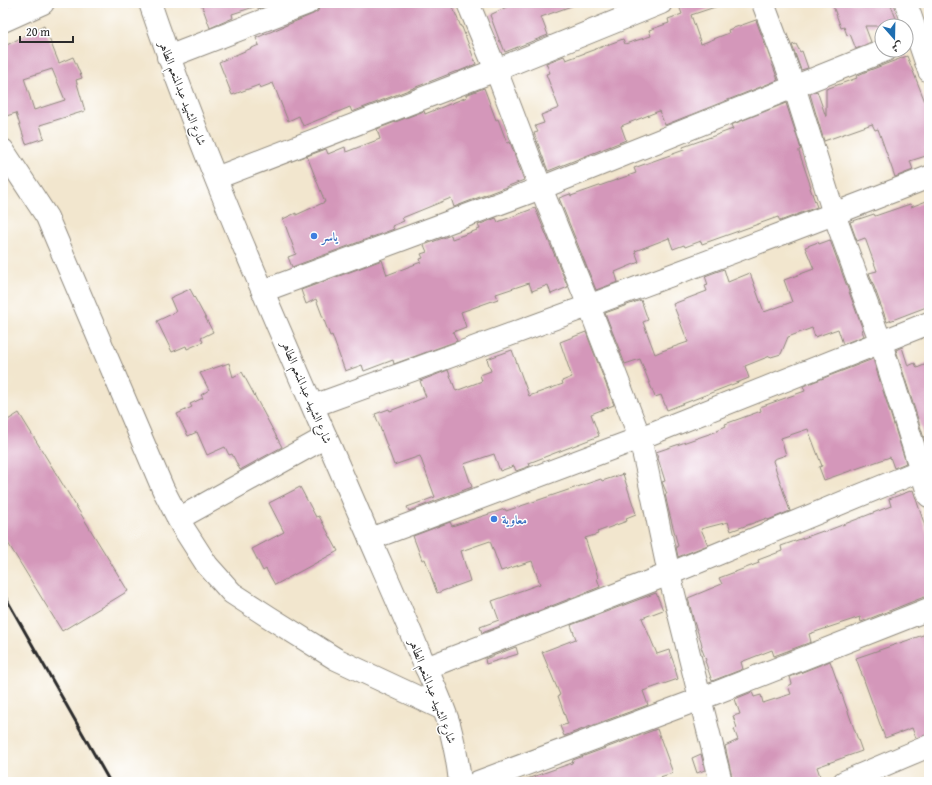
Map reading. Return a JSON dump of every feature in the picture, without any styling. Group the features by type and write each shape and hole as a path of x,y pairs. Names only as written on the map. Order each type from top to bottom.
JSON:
{"street":[{"path":"3,21 43,3"},
{"name":"شارع الشهيد عبدالمنعم الطاهر","path":"150,3 168,57 216,178 448,722 457,754 460,782"},
{"path":"168,57 308,3"},
{"path":"468,3 496,70 640,438 669,574 721,782"},
{"path":"216,178 496,70 661,3"},
{"path":"764,3 794,86 834,214 925,469 929,496"},
{"path":"906,3 929,71"},
{"path":"263,291 541,188 874,55"},
{"path":"3,150 47,217 163,489 178,519 207,565 232,593 336,659 442,709"},
{"path":"313,406 589,306 929,177"},
{"path":"370,539 640,438 929,323"},
{"path":"178,519 326,437"},
{"path":"426,668 669,574 925,469"},
{"path":"478,782 700,699 929,609"},
{"path":"844,782 929,746"}],"building":[{"path":"201,3 273,3 258,9 257,6 232,14 233,18 210,28"},
{"path":"320,3 451,3 476,64 352,112 350,107 303,126 299,116 288,121 273,83 260,88 259,85 232,95 219,62 259,45 256,38 313,14 318,11"},
{"path":"515,3 574,3 574,5 541,17 548,35 505,52 490,15"},
{"path":"678,3 720,3 721,5 691,15 701,44 729,33 728,30 756,20 778,80 665,125 659,111 621,126 626,140 548,171 534,133 538,132 535,126 544,123 541,115 559,108 546,74 550,73 546,63 564,56 566,60 623,39 625,44 651,36 649,30 669,23 668,19 682,14"},
{"path":"832,3 890,3 896,18 874,18 874,26 865,26 871,42 856,49 850,34 847,35 844,27 841,28"},
{"path":"44,26 59,63 73,57 82,78 76,80 85,111 40,125 44,138 26,144 16,113 3,117 3,47","holes":["52,69 65,100 34,110 24,78"]},
{"path":"796,44 800,52 802,51 808,68 801,70 792,45"},
{"path":"902,58 908,58 929,112 929,155 910,161 913,170 895,177 878,129 875,130 872,124 824,141 810,94 817,91 826,117 826,89 857,78 856,76"},
{"path":"484,88 496,120 498,119 507,143 510,142 524,180 454,207 451,198 402,218 404,221 392,226 394,229 292,267 288,257 296,254 283,219 325,202 307,156 326,149 328,154 345,147 346,152 380,139 377,129 424,111 425,114 467,97 466,95"},
{"path":"786,103 801,149 799,152 817,207 780,221 778,217 702,244 701,241 685,247 684,245 673,249 669,238 635,251 639,262 615,272 618,282 596,290 559,198 570,194 571,196 636,173 634,168 684,150 683,147 733,129 731,125"},
{"path":"929,200 929,306 887,322 869,273 877,271 865,238 857,241 850,222 874,214 875,216 910,204 911,207"},
{"path":"535,208 568,287 551,294 548,285 532,291 529,283 496,294 498,299 461,312 466,327 453,332 457,341 394,364 393,360 364,371 362,365 345,371 332,335 330,336 316,299 306,304 301,290 382,260 387,275 421,262 420,259 423,258 421,254 427,252 424,245 451,235 452,239 480,229 478,225 496,218 498,222"},
{"path":"830,240 864,336 843,344 838,329 815,337 812,328 788,337 781,354 770,356 745,366 749,378 667,410 661,395 655,397 640,359 625,364 605,313 641,300 648,320 643,322 655,354 688,342 673,304 707,291 705,286 708,285 705,276 724,269 728,282 750,273 764,312 792,302 784,280 814,269 805,247 818,242 819,244"},
{"path":"190,289 213,332 201,338 203,342 187,349 186,346 172,352 157,321 176,312 170,298"},
{"path":"586,332 614,405 591,414 599,436 529,463 530,466 516,471 514,466 500,471 494,454 464,464 472,487 409,511 407,507 435,497 420,456 394,465 375,414 389,409 390,411 426,397 420,381 448,370 456,391 482,381 480,375 491,371 487,359 512,350 529,396 563,384 562,381 572,377 560,342"},
{"path":"902,347 908,366 915,363 917,368 929,363 929,454 896,350"},
{"path":"873,359 906,463 894,468 890,457 824,480 819,467 822,466 808,429 781,438 786,455 774,459 773,461 790,511 768,520 767,518 731,531 728,522 701,529 708,545 678,557 676,547 678,546 665,494 667,494 662,482 665,481 656,452 718,431 717,430 726,426 725,424 761,411 760,407 805,391 803,386"},
{"path":"229,363 233,377 242,372 282,447 240,470 232,454 229,455 225,447 207,455 197,432 188,436 177,414 192,407 190,404 203,398 201,395 209,390 200,373"},
{"path":"19,413 128,591 62,631 3,535 3,423"},
{"path":"623,474 636,514 626,518 627,521 585,538 600,587 482,633 480,627 499,620 492,601 540,584 532,561 501,571 490,541 461,551 470,581 437,593 425,559 422,560 413,536 450,522 452,526 505,509 506,511 601,479 602,481"},
{"path":"300,487 316,517 319,516 338,551 275,585 266,569 263,571 252,549 284,532 269,503"},
{"path":"913,490 929,538 929,597 924,597 861,622 860,617 809,634 811,642 774,656 772,650 741,662 743,669 712,681 688,598 722,584 719,578 759,563 758,560 782,551 781,546 823,531 824,532 891,506 889,499"},
{"path":"656,593 663,610 642,618 657,654 669,650 678,679 643,691 648,705 564,736 560,726 568,724 558,696 560,695 542,652 576,639 571,625"},
{"path":"929,633 929,734 916,738 912,728 885,738 856,658"},
{"path":"516,647 518,654 486,664 485,659"},
{"path":"830,661 862,751 817,767 822,782 733,782 725,746 738,740 734,729 737,728 733,716 740,714 735,699 752,692 754,697 761,695 763,703 791,694 788,686 792,684 790,677"},
{"path":"657,729 673,773 660,777 661,779 652,782 524,782 524,780 572,763 573,760"},
{"path":"701,754 705,770 697,773 692,758"}],"railway":[{"path":"3,593 110,782"}],"place":[{"name":"ياسر","path":"314,236"},
{"name":"معاوية","path":"494,519"}]}
